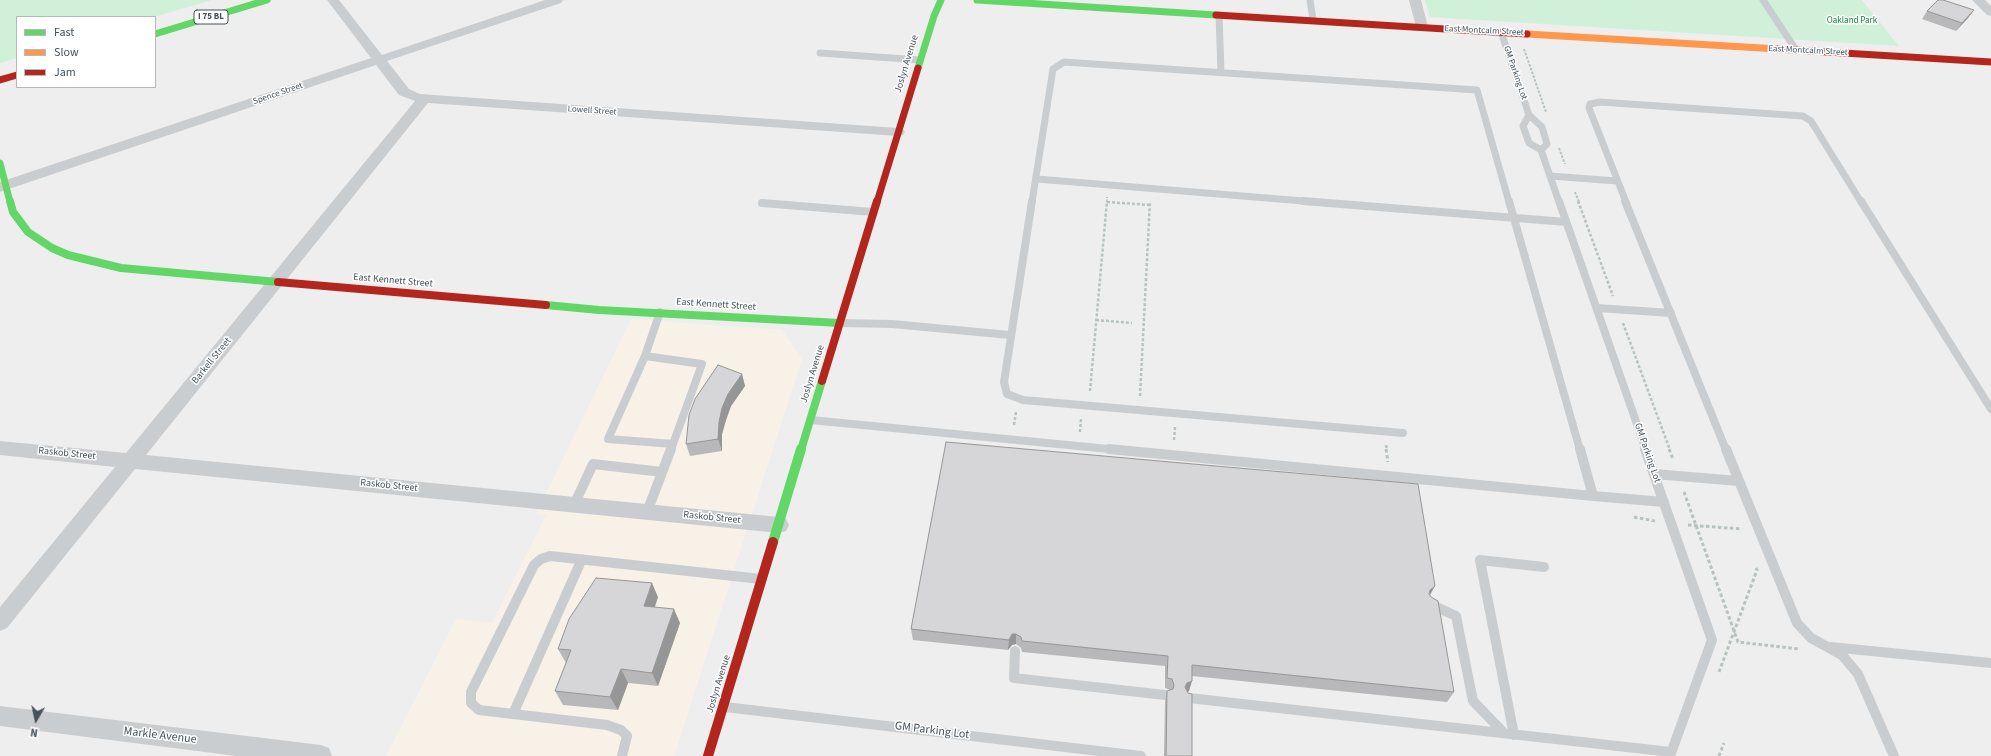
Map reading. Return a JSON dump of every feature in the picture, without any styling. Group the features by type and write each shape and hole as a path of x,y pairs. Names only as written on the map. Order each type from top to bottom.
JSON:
{"main road":[{"name":"I 75 BL","path":"156,34 267,0"},
{"name":"Joslyn Avenue","path":"708,756 873,212 934,16 941,0"},
{"name":"East Montcalm Street","path":"977,0 1024,1 1219,15 1991,62"},
{"path":"0,80 16,75"},
{"name":"East Kennett Street","path":"0,163 3,186 19,222 39,240 68,255 121,268 592,309 840,323"}],"street":[{"name":"Lowell Street","path":"333,0 404,92 411,96 424,99 898,132"},
{"name":"Spence Street","path":"3,186 556,0"},
{"path":"1415,0 1422,27"},
{"path":"1978,0 1991,12"},
{"name":"Barkell Street","path":"0,622 424,99"},
{"name":"Raskob Street","path":"0,448 779,525"},
{"name":"Markle Avenue","path":"0,716 321,756"}],"lane":[{"path":"1310,0 1313,20"},
{"path":"1763,0 1796,50"},
{"path":"1219,15 1221,72"},
{"name":"GM Parking Lot","path":"1501,32 1529,115 1542,127 1547,144 1541,150"},
{"path":"820,53 920,60"},
{"path":"1403,433 1023,400 1008,394 1004,382 1010,335 1037,179 1053,69 1064,62 1477,90 1512,218 1593,496"},
{"path":"1894,756 1858,674 1842,655 1811,638 1797,623 1671,314 1589,108 1590,104 1600,102 1792,114 1803,116 1811,121 1991,409"},
{"name":"GM Parking Lot","path":"1529,115 1523,126 1529,143 1541,150 1712,640 1670,754"},
{"path":"1550,176 1618,181"},
{"path":"1037,179 1566,222"},
{"path":"762,203 873,212"},
{"path":"1597,308 1671,314"},
{"path":"660,312 645,356 608,439 672,444"},
{"path":"840,323 892,324 1010,335"},
{"path":"645,356 702,364 647,512"},
{"path":"811,420 1664,502"},
{"path":"574,505 593,464 662,472"},
{"path":"1654,474 1740,481"},
{"path":"622,756 627,736 621,730 608,725 479,710 471,703 471,692 534,565 541,559 550,556 762,579"},
{"path":"513,714 582,559"},
{"path":"1509,734 1480,560 1544,567"},
{"path":"1430,604 1456,616 1473,701 1509,734"},
{"path":"1826,646 1991,663"},
{"path":"1015,651 1014,678 1165,695"},
{"path":"1189,698 1509,734 1670,754"},
{"name":"GM Parking Lot","path":"724,706 1141,756"}],"path":[{"path":"1525,44 1523,46 1547,114"},
{"path":"1557,142 1738,642 1806,649 1826,646"},
{"path":"1080,437 1082,415 1090,396 1108,185"},
{"path":"1140,410 1150,188"},
{"path":"1107,202 1150,205"},
{"path":"1096,320 1132,323"},
{"path":"1174,447 1175,423"},
{"path":"1384,431 1389,466"},
{"path":"1738,522 1744,536"},
{"path":"1718,675 1757,570 1754,563"},
{"path":"1719,756 1724,743"}],"shaded area":[{"path":"631,319 782,330 802,359 674,756 386,756 456,619 492,623 546,515 536,514"}],"green space":[{"path":"0,0 212,0 156,16 16,16 16,58 0,63"},
{"name":"Oakland Park","path":"1425,0 1862,0 1899,46 1430,17"}],"building":[{"path":"1938,0 1943,0 1974,10 1962,23 1927,11"},
{"path":"718,365 742,374 728,394 722,408 718,439 686,444 689,415 695,399"},
{"path":"946,442 1418,484 1435,586 1430,590 1429,594 1438,601 1454,692 1192,665 1192,681 1187,683 1185,687 1188,693 1192,694 1192,756 1166,756 1167,691 1173,689 1174,685 1172,679 1167,678 1168,656 1022,641 1021,637 1016,634 1012,634 1009,640 911,629"},
{"path":"596,578 652,583 644,606 674,609 652,673 621,669 610,697 555,691 571,650 558,649 569,619"}],"traffic: fast":[{"path":"156,34 267,0"},
{"path":"918,68 934,16 941,0"},
{"path":"977,0 1216,15"},
{"path":"0,163 13,212 19,222 28,232 52,248 68,255 121,268 278,282"},
{"path":"546,305 599,310 840,323"},
{"path":"773,542 822,381"}],"traffic: slow":[{"path":"1527,34 1778,49"}],"traffic: jam":[{"path":"1216,15 1527,34"},
{"path":"1778,49 1991,62"},
{"path":"822,381 918,68"},
{"path":"0,80 16,75"},
{"path":"278,282 546,305"},
{"path":"708,756 773,542"}]}
